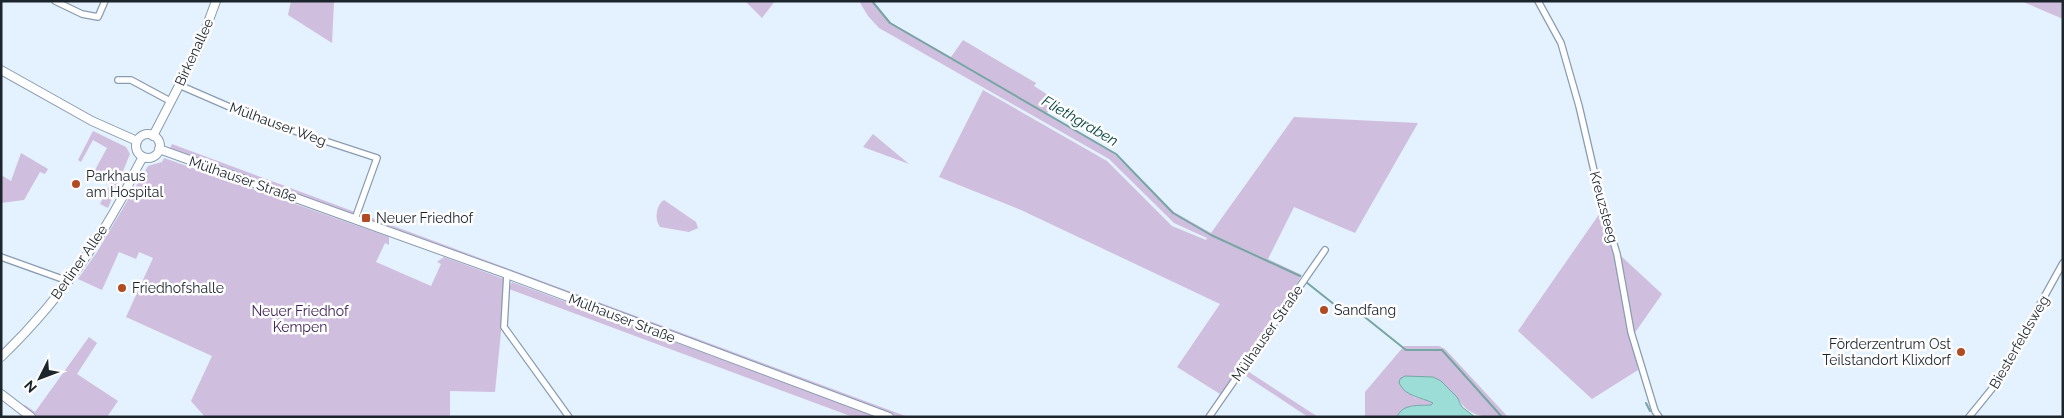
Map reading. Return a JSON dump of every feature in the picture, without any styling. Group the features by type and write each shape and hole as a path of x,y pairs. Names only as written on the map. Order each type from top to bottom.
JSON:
{"street":[{"path":"54,1 82,14 98,17 105,1"},
{"name":"Birkenallee","path":"153,136 199,47 216,1"},
{"name":"Kreuzsteeg","path":"1538,1 1561,43 1579,106 1602,205 1617,254 1631,332 1655,411 1659,417"},
{"path":"1,70 92,121 137,142"},
{"name":"Birkenallee","path":"118,80 131,80 170,101"},
{"name":"Mülhauser Weg","path":"179,85 255,118 377,158 355,219"},
{"path":"142,136 153,136 158,142 159,149 152,157 142,156 136,148 137,142 142,136"},
{"name":"Mülhauser Straße","path":"159,149 508,274 889,417"},
{"name":"Berliner Allee","path":"1,357 25,334 68,281 111,216 142,156"},
{"name":"Mülhauser Straße","path":"1209,417 1325,250"},
{"path":"1,257 68,281"},
{"name":"Biesterfeldsweg","path":"1969,417 1995,385 2063,263"},
{"path":"508,274 504,327 569,417"},
{"path":"1,394 31,417"}],"green space":[{"path":"291,1 334,1 332,43 288,15"},
{"path":"745,1 775,1 762,18"},
{"path":"859,1 873,1 890,22 951,57 963,40 1036,83 1034,86 1056,100 1047,113 1110,150 1174,212 1211,233 1294,117 1418,123 1355,233 1294,207 1268,259 1302,275 1208,417 1205,417 1220,394 1177,367 1220,304 1021,210 939,177 983,90 1107,161 1172,226 1206,240 1207,238 1174,223 1109,159 879,28 868,16"},
{"path":"2021,1 2063,2 2063,19"},
{"path":"93,131 126,147 130,154 108,208 100,204 112,180 95,170 107,148 93,140 81,162 78,160"},
{"path":"873,134 909,164 863,147"},
{"path":"172,144 355,212 351,214 170,148"},
{"path":"21,153 48,169 45,174 40,172 24,200 1,203 1,175 11,181"},
{"name":"Neuer Friedhof Kempen","path":"164,158 389,237 389,245 385,243 376,262 431,286 441,264 437,262 444,257 504,279 506,282 495,392 450,391 450,417 205,417 191,401 212,356 126,317 153,258 139,252 136,259 119,252 102,290 78,279 97,252 148,166 162,162"},
{"path":"664,200 696,222 698,228 689,232 660,227 657,220 657,212 659,205"},
{"path":"1600,213 1614,257 1638,370 1592,399 1518,331"},
{"path":"364,215 908,417 899,417 367,220"},
{"path":"1621,256 1662,294 1634,334"},
{"path":"512,282 878,417 853,417 509,289"},
{"path":"89,337 97,343 77,374 118,401 107,417 36,417 23,406 25,405 35,412"},
{"path":"1404,346 1439,346 1445,349 1508,417 1478,415 1467,409 1457,397 1400,386 1414,397 1433,402 1431,405 1407,407 1397,417 1365,417 1365,392"},
{"path":"1246,370 1318,417 1308,417 1243,374"}],"shaded area":[{"path":"1405,376 1433,377 1441,381 1457,397 1462,407 1475,417 1397,417 1407,407 1431,405 1433,403 1414,396 1402,388 1399,383 1400,379"}],"waterway":[{"name":"Fliethgraben","path":"872,1 890,23 1116,154 1173,213 1211,235 1300,276"},
{"name":"Fliethgraben","path":"1306,282 1340,309 1357,313"},
{"name":"Fliethgraben","path":"1361,314 1406,350 1442,350 1502,417"},
{"path":"1646,403 1650,411"}],"place":[{"name":"Parkhaus am Hospital","path":"76,184"},
{"name":"Neuer Friedhof","path":"366,218"},
{"name":"Friedhofshalle","path":"122,288"},
{"name":"Sandfang","path":"1324,310"},
{"name":"Förderzentrum Ost Teilstandort Klixdorf","path":"1961,352"}]}
